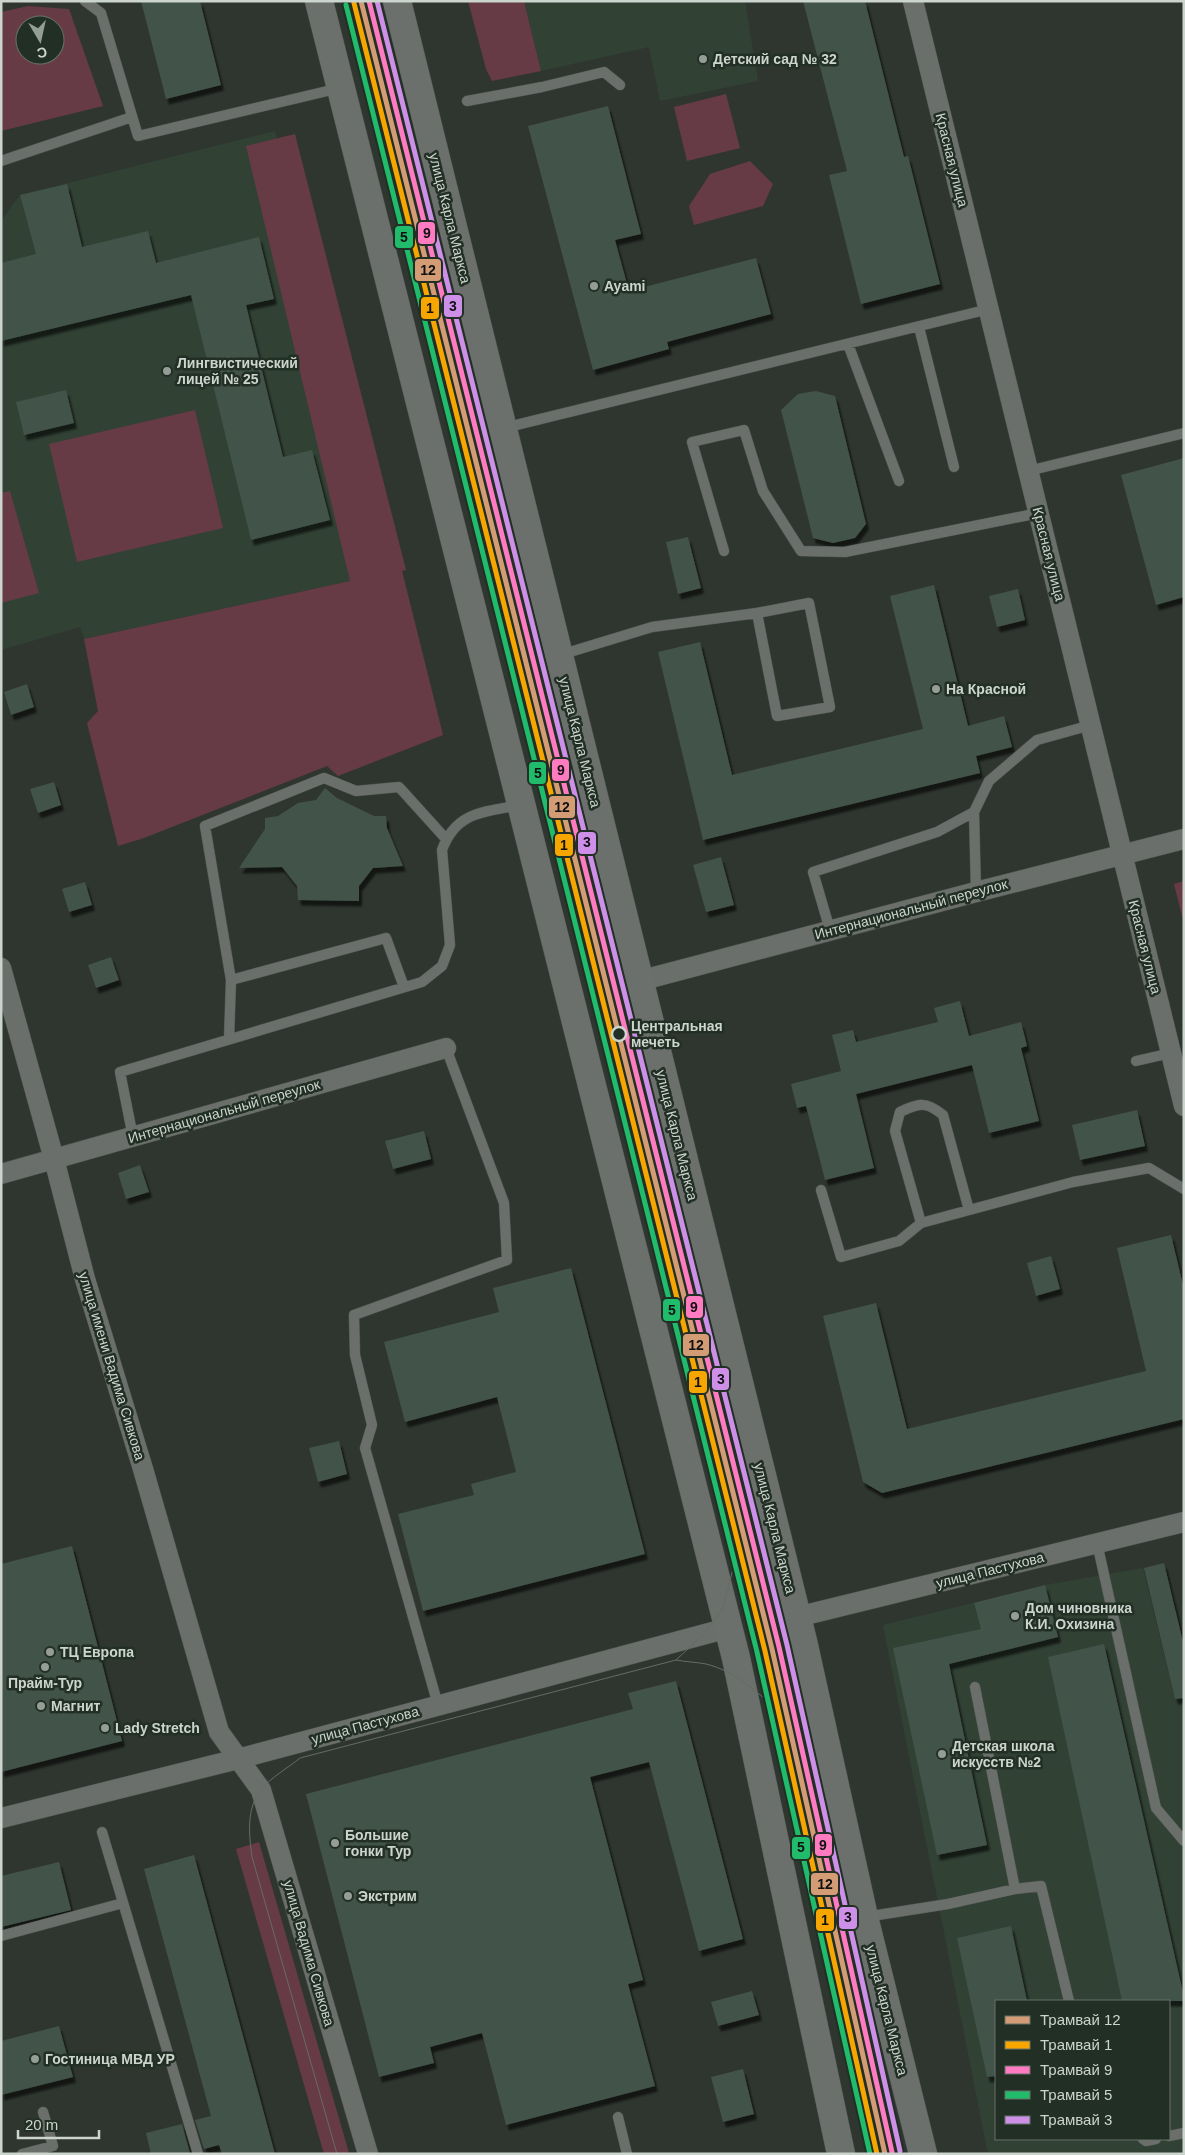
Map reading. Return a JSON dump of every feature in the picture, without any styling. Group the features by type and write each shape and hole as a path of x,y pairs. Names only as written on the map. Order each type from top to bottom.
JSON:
{"main road":[{"path":"319,1 728,1628 841,2154"},
{"name":"улица Карла Маркса","path":"397,1 797,1617 864,1917 924,2154"}],"street":[{"name":"Красная улица","path":"913,1 1184,1106"},
{"name":"Интернациональный переулок","path":"640,981 1184,839"},
{"name":"улица имени Вадима Сивкова","path":"1,968 54,1159 85,1280 220,1732 238,1759"},
{"name":"Интернациональный переулок","path":"1,1174 446,1048"},
{"name":"улица Пастухова","path":"797,1617 1184,1522"},
{"name":"улица Пастухова","path":"1,1818 238,1759 728,1628"},
{"name":"улица Вадима Сивкова","path":"238,1759 261,1790 368,2154"}],"lane":[{"path":"84,1 101,13 138,136 341,88"},
{"path":"467,101 542,87 604,72 620,85"},
{"path":"1,161 132,117"},
{"path":"502,428 989,309"},
{"path":"919,327 954,467"},
{"path":"848,344 899,481"},
{"path":"724,551 692,442 744,430 763,491 801,551 845,552 1038,513"},
{"path":"1028,471 1184,433"},
{"path":"559,655 652,627 757,613 809,603 830,707 777,716 757,613"},
{"path":"976,892 974,812 989,781 1037,740 1090,725"},
{"path":"229,1039 231,980 205,826 324,778 356,791 399,787 446,839"},
{"path":"133,1136 120,1072 422,982 442,966 450,945 442,850 446,839 468,816 521,804"},
{"path":"830,930 813,872 938,832 974,812"},
{"path":"231,980 386,938 404,987"},
{"path":"438,1705 365,1448 372,1425 355,1355 354,1315 507,1260 504,1203 446,1048"},
{"path":"1136,1061 1171,1053"},
{"path":"921,1223 895,1131 900,1112 918,1104 933,1107 943,1115 969,1210"},
{"path":"821,1190 841,1257 899,1241 921,1223 1073,1182 1149,1168 1184,1189"},
{"path":"1097,1543 1156,1808 1184,1841"},
{"path":"976,1687 1015,1889"},
{"path":"102,1832 198,2154"},
{"path":"864,1917 948,1904 1015,1889 1041,1886 1069,2000"},
{"path":"1,1936 123,1903"},
{"path":"22,2154 52,2146 43,2112"},
{"path":"618,2117 627,2154"},
{"path":"1170,2136 1184,2133"}],"shaded area":[{"path":"468,1 524,1 541,71 492,81 486,69"},
{"name":"Детский сад № 32","path":"524,1 745,1 758,81 660,101 649,47 541,71"},
{"path":"28,6 69,9 103,106 1,131 1,12"},
{"path":"726,94 740,148 687,161 674,107"},
{"name":"Лингвистический лицей № 25","path":"275,131 299,230 350,581 84,639 80,627 1,650 1,221 20,195"},
{"path":"295,134 406,570 402,571 443,735 338,776 327,766 144,838 118,846 87,723 98,711 84,639 350,581 246,146"},
{"path":"750,161 773,184 763,206 694,225 689,206 710,174"},
{"path":"195,410 223,528 77,562 49,444"},
{"path":"10,491 39,593 1,603 1,493"},
{"path":"1184,881 1184,924 1174,884"},
{"path":"1143,1568 1174,1695 1184,1693 1184,2154 988,2154 883,1625 1045,1585"},
{"path":"259,1842 349,2153 324,2154 236,1849"}],"building":[{"path":"141,1 200,1 221,85 166,99"},
{"path":"803,1 865,1 904,157 908,156 940,284 861,304 829,175 847,171"},
{"path":"608,106 641,234 615,240 629,291 756,258 771,314 667,342 669,349 593,370 528,126"},
{"path":"67,184 82,247 148,231 156,263 259,237 274,299 246,305 283,457 312,450 330,520 251,540 191,295 1,341 1,263 36,254 20,195"},
{"path":"66,390 74,423 24,435 16,402"},
{"path":"816,391 835,396 866,524 855,538 833,543 813,538 781,410 798,394"},
{"path":"1184,458 1184,597 1156,605 1121,475"},
{"path":"688,537 701,588 678,594 666,542"},
{"name":"На Красной","path":"934,585 968,726 1004,716 1012,747 976,756 980,773 703,840 658,652 700,642 732,775 923,729 890,596"},
{"path":"1018,589 1025,620 997,627 989,596"},
{"path":"27,684 34,707 11,715 4,692"},
{"path":"54,782 61,805 38,813 30,789"},
{"path":"325,788 337,798 374,816 386,816 387,828 403,866 373,868 359,886 359,901 298,900 297,886 282,867 239,868 265,829 265,818 278,816 298,803 316,800"},
{"path":"721,857 734,905 706,912 693,865"},
{"path":"85,882 92,905 69,912 62,889"},
{"path":"111,957 119,980 96,988 88,965"},
{"path":"960,1001 969,1036 1021,1022 1027,1046 1021,1048 1039,1121 989,1133 972,1065 856,1094 874,1168 825,1180 806,1106 797,1108 791,1084 841,1071 832,1035 853,1030 856,1042 938,1022 934,1008"},
{"path":"1137,1110 1145,1146 1080,1160 1072,1125"},
{"path":"424,1131 431,1159 393,1169 385,1141"},
{"path":"140,1165 149,1192 126,1199 118,1173"},
{"path":"1171,1235 1184,1289 1184,1419 882,1493 863,1482 823,1316 876,1303 907,1429 1146,1371 1117,1248"},
{"path":"1051,1256 1060,1289 1036,1296 1027,1263"},
{"path":"571,1268 645,1554 423,1611 398,1514 474,1495 471,1484 516,1472 497,1397 405,1422 384,1342 499,1312 493,1288"},
{"path":"339,1441 347,1474 318,1482 309,1448"},
{"name":"ТЦ Европа","path":"72,1546 122,1741 1,1772 1,1564"},
{"path":"1164,1563 1184,1646 1184,1698 1175,1699 1144,1568"},
{"name":"Детская школа искусств №2","path":"1045,1585 1058,1637 949,1664 987,1845 937,1855 893,1648 981,1629 974,1603"},
{"path":"1104,1644 1184,2001 1122,2000 1048,1657"},
{"path":"676,1681 743,1939 699,1951 649,1762 590,1777 643,1980 628,1984 655,2086 506,2125 482,2033 430,2047 434,2063 379,2077 306,1794 633,1709 628,1693"},
{"path":"194,1855 275,2154 222,2154 219,2145 204,2149 195,2120 211,2116 144,1869"},
{"path":"59,1862 71,1910 1,1927 1,1876"},
{"path":"1011,1926 1027,2000 995,2000 995,2076 987,2077 957,1938"},
{"path":"752,1991 759,2015 718,2026 711,2002"},
{"name":"Гостиница МВД УР","path":"59,2026 73,2077 1,2095 1,2041"},
{"path":"743,2069 754,2114 723,2122 711,2077"},
{"path":"182,2124 190,2153 151,2154 146,2133"}],"tram line":[{"name":"12","path":"361,1 772,1649 885,2154"},
{"name":"9","path":"369,1 779,1647 892,2152"},
{"name":"3","path":"377,1 787,1645 900,2151"},
{"name":"1","path":"354,3 765,1651 877,2154"},
{"name":"5","path":"346,5 757,1652 870,2154"},
{"path":"676,1660 704,1634 723,1608 735,1561 733,1527"},
{"path":"337,2154 252,1857 251,1813 256,1797 270,1781 300,1758 676,1660 706,1664 729,1673 763,1697 789,1725"}],"place":[{"name":"Детский сад № 32","path":"703,59"},
{"name":"Ayami","path":"594,286"},
{"name":"Лингвистический лицей № 25","path":"167,371"},
{"name":"На Красной","path":"936,689"},
{"name":"Центральная мечеть","path":"619,1034"},
{"name":"Дом чиновника К.И. Охизина","path":"1015,1616"},
{"name":"ТЦ Европа","path":"50,1652"},
{"name":"Прайм-Тур","path":"45,1667"},
{"name":"Магнит","path":"41,1706"},
{"name":"Lady Stretch","path":"105,1728"},
{"name":"Детская школа искусств №2","path":"942,1754"},
{"name":"Большие гонки Тур","path":"335,1843"},
{"name":"Экстрим","path":"348,1896"},
{"name":"Гостиница МВД УР","path":"35,2059"}]}
